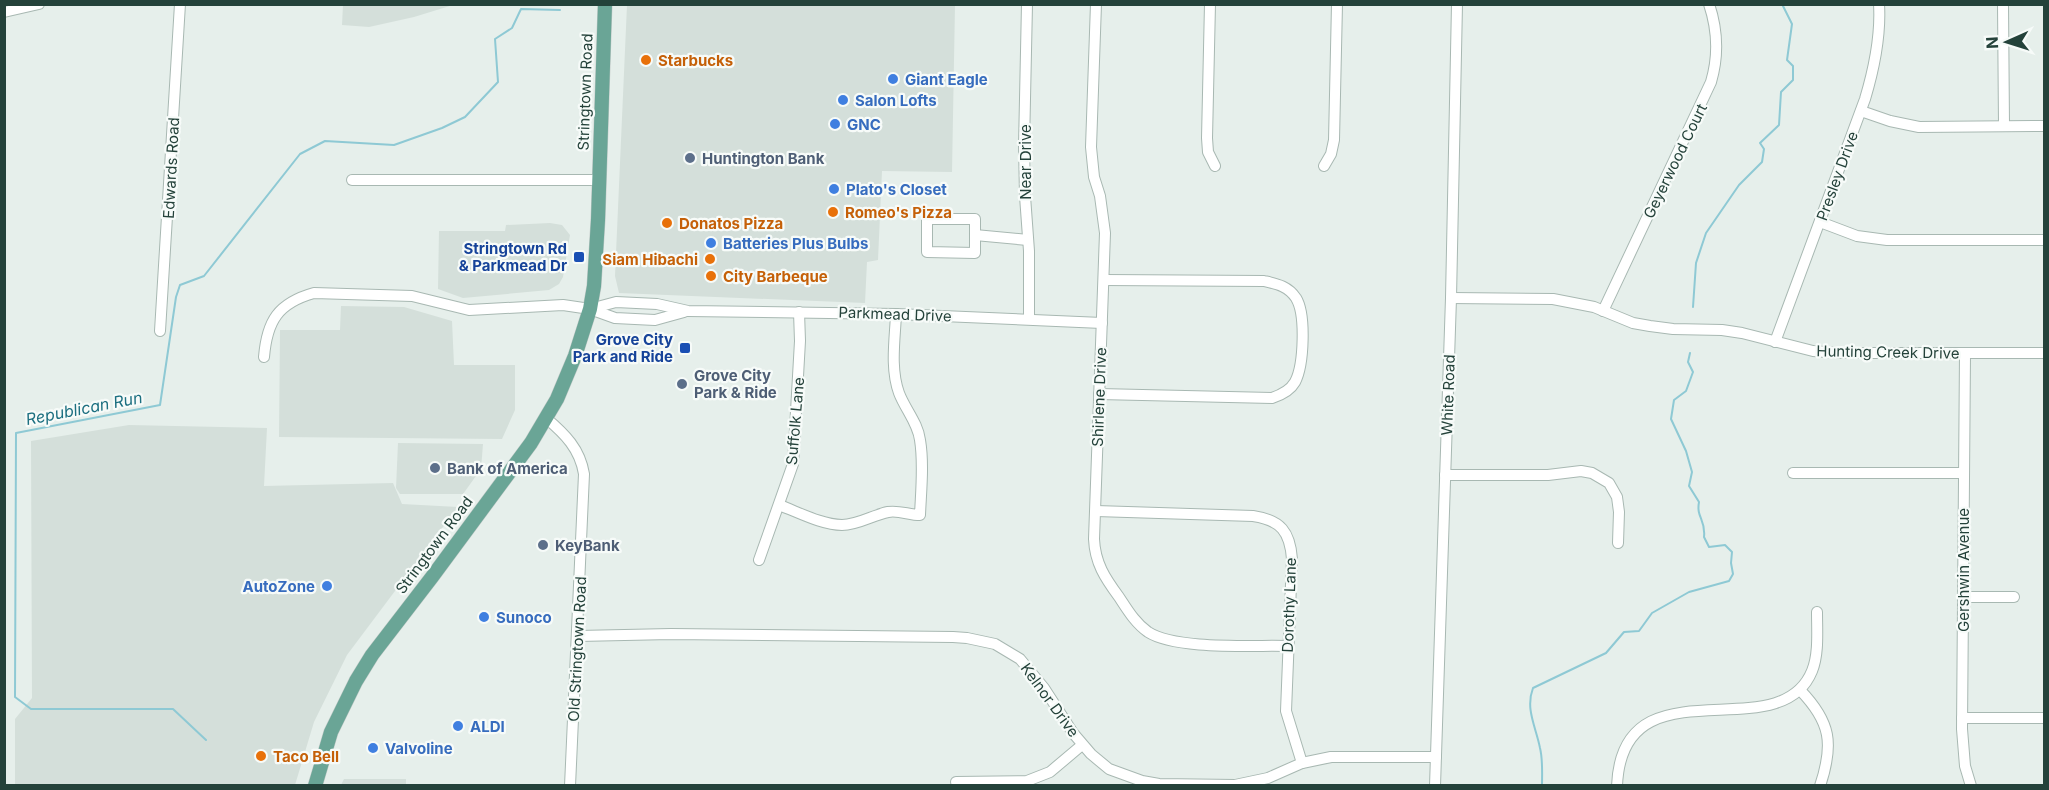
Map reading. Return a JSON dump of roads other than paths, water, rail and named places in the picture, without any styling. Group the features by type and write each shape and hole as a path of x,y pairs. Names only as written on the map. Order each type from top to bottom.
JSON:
{"main road":[{"name":"Stringtown Road","path":"315,786 325,750 339,714 372,655 491,499 546,418 567,379 590,309 596,256 604,4"}],"street":[{"path":"4,12 39,4"},
{"name":"Edwards Road","path":"160,331 180,4"},
{"name":"Near Drive","path":"1027,4 1024,146 1029,319"},
{"name":"Shirlene Drive","path":"1096,4 1091,147 1094,177 1100,196 1105,233 1095,550 1100,570 1137,622 1147,631 1169,641 1288,646"},
{"path":"1210,4 1207,138 1208,153 1215,166"},
{"path":"1324,166 1331,154 1334,140 1337,4"},
{"name":"White Road","path":"1435,786 1451,298 1457,4"},
{"name":"Geyerwood Court","path":"1603,311 1711,82 1716,65 1717,45 1715,25 1709,4"},
{"name":"Presley Drive","path":"1774,342 1861,111 1873,71 1878,39 1879,4"},
{"path":"2003,4 2004,126"},
{"path":"1861,111 1890,121 1919,127 2044,126"},
{"path":"352,180 599,180"},
{"path":"927,219 975,219 975,236 975,253 927,252 927,219"},
{"path":"1820,222 1857,236 1887,240 2044,240"},
{"path":"975,236 1028,240"},
{"path":"1099,394 1272,398 1281,395 1295,382 1301,364 1301,310 1297,300 1283,285 1264,281 1104,280"},
{"name":"Parkmead Drive","path":"264,357 265,341 274,319 287,305 314,293 412,296 469,310 563,305 590,309 615,318 655,320 688,310"},
{"name":"Hunting Creek Drive","path":"1451,298 1553,299 1574,302 1633,323 1673,329 1722,330 1742,333 1813,351 2044,353"},
{"name":"Parkmead Drive","path":"590,309 617,302 657,304 688,310 896,314 1102,323"},
{"name":"Suffolk Lane","path":"759,560 793,464 800,351 799,312"},
{"path":"779,505 810,517 842,525 886,512 898,511 907,515 920,515 922,462 920,438 899,393 896,379 894,362 896,314"},
{"name":"Gershwin Avenue","path":"1965,354 1962,745 1971,786"},
{"name":"Old Stringtown Road","path":"546,418 572,443 583,467 578,636 570,786"},
{"path":"1445,475 1548,476 1581,471 1592,473 1609,483 1617,497 1618,543"},
{"path":"1793,473 1964,473"},
{"name":"Dorothy Lane","path":"1096,511 1253,516 1264,517 1279,525 1288,537 1291,551 1286,711 1302,763"},
{"path":"1963,597 2014,597"},
{"path":"1617,786 1620,760 1624,751 1638,732 1658,718 1679,712 1773,705 1792,697 1800,690 1812,672 1815,661 1817,612"},
{"name":"Kelnor Drive","path":"578,636 671,634 930,637 982,640 1008,651 1030,669 1073,734 1109,769 1131,778 1159,784 1242,784 1268,778 1302,763 1331,757 1436,758"},
{"path":"1800,690 1817,711 1827,732 1828,757 1820,786"},
{"path":"1962,718 2044,718"},
{"path":"956,782 1015,783 1034,779 1050,771 1082,745"}],"waterway":[{"path":"1693,307 1696,263 1706,233 1739,185 1762,162 1764,149 1760,143 1779,125 1781,92 1793,80 1793,66 1787,60 1792,24 1782,4"},
{"name":"Republican Run","path":"206,740 173,709 31,709 15,697 16,433 160,405 176,297 180,285 204,276 300,154 325,141 394,145 465,117 498,82 495,39 512,28 521,9 560,10"},
{"path":"1542,786 1541,753 1530,703 1533,688 1606,653 1624,632 1639,631 1652,613 1689,592 1729,581 1733,574 1732,552 1725,545 1709,547 1704,537 1699,502 1689,486 1692,472 1686,451 1671,419 1674,400 1686,391 1693,372 1688,362 1690,353"}],"place":[{"name":"Starbucks","path":"646,60"},
{"name":"Giant Eagle","path":"893,79"},
{"name":"Salon Lofts","path":"843,100"},
{"name":"GNC","path":"835,124"},
{"name":"Huntington Bank","path":"690,158"},
{"name":"Plato's Closet","path":"834,189"},
{"name":"Romeo's Pizza","path":"833,212"},
{"name":"Donatos Pizza","path":"667,223"},
{"name":"Batteries Plus Bulbs","path":"711,243"},
{"name":"Stringtown Rd & Parkmead Dr","path":"579,257"},
{"name":"Siam Hibachi","path":"710,259"},
{"name":"City Barbeque","path":"711,276"},
{"name":"Grove City Park and Ride","path":"685,348"},
{"name":"Grove City Park & Ride","path":"682,384"},
{"name":"Bank of America","path":"435,468"},
{"name":"KeyBank","path":"543,545"},
{"name":"AutoZone","path":"327,586"},
{"name":"Sunoco","path":"484,617"},
{"name":"ALDI","path":"458,726"},
{"name":"Valvoline","path":"373,748"},
{"name":"Taco Bell","path":"261,756"}]}
